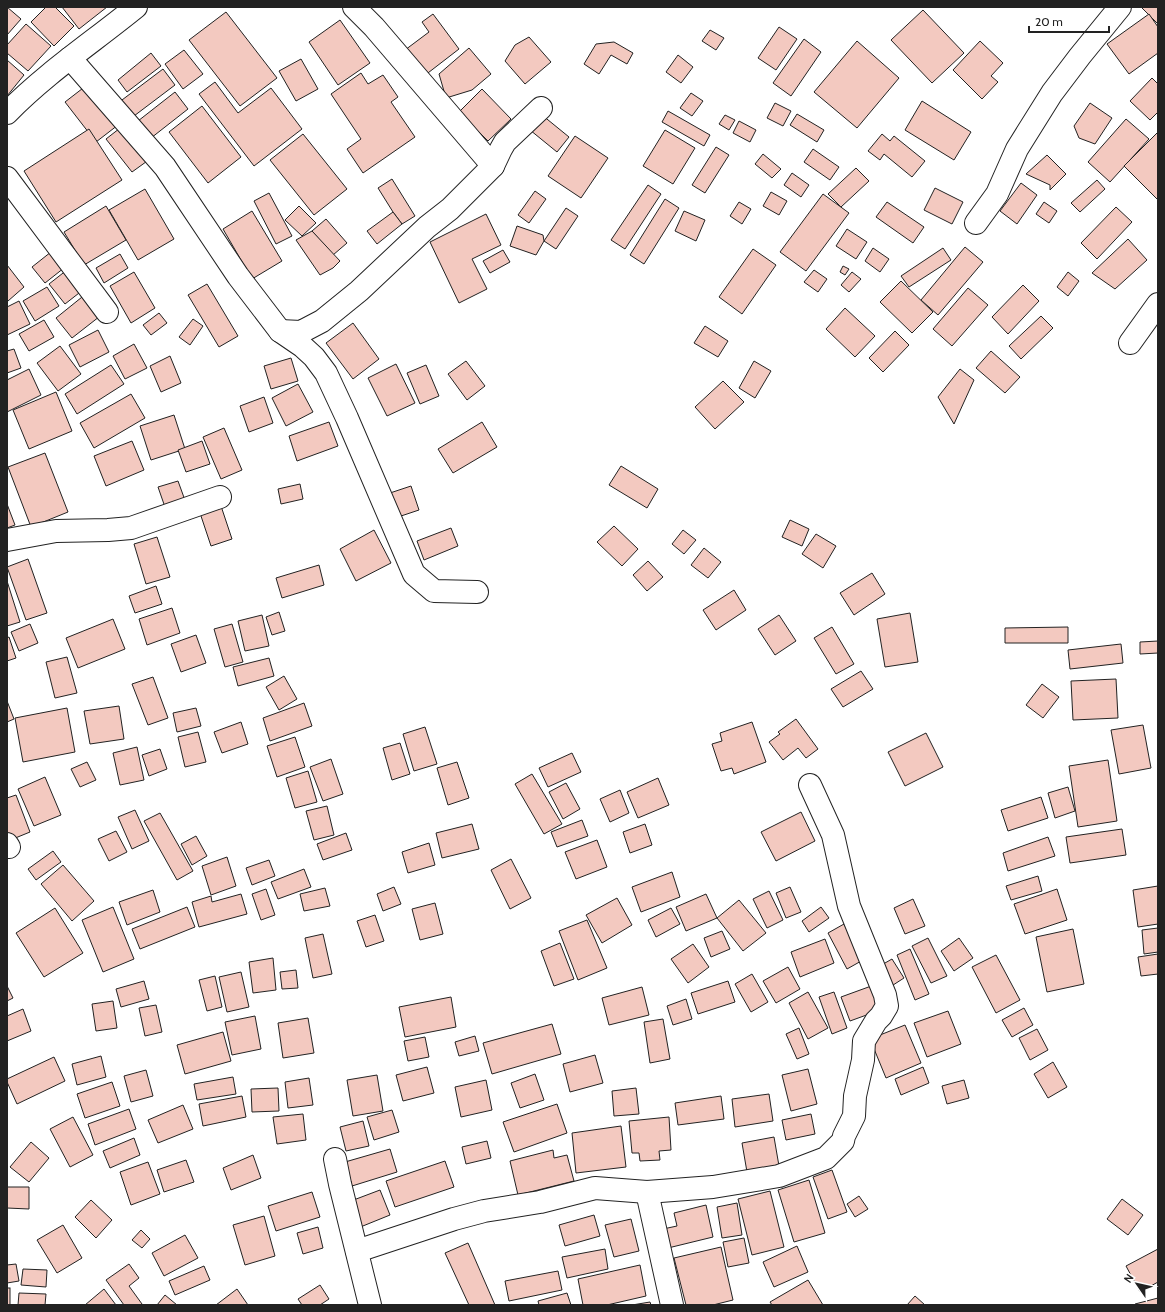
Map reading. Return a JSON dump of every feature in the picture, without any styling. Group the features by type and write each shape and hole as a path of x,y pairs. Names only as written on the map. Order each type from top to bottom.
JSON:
{"street":[{"path":"7,113 25,95 70,58 136,7"},
{"path":"354,7 374,27 493,166"},
{"path":"976,223 997,194 1017,150 1052,93 1120,7"},
{"path":"70,58 165,168 238,276 280,331 302,346 314,357 326,373 414,574 434,591 477,592"},
{"path":"280,331 301,332 322,321 359,291 427,227 450,209 493,166 505,142 541,108"},
{"path":"7,178 107,312"},
{"path":"1130,343 1158,304"},
{"path":"7,540 56,531 131,528 220,497"},
{"path":"357,1251 454,1219 484,1211 540,1202 595,1188 647,1192 713,1187 779,1176 826,1158 843,1141 854,1116 855,1096 863,1060 864,1041 887,1006 885,995 849,906 834,835 810,785"},
{"path":"335,1159 370,1305"},
{"path":"647,1192 672,1305"}],"building":[{"path":"7,7 21,19 7,35"},
{"path":"46,7 55,7 74,26 54,46 31,22"},
{"path":"62,7 107,7 79,29"},
{"path":"1141,7 1158,7 1158,24"},
{"path":"923,10 964,53 932,83 891,40"},
{"path":"226,12 277,78 240,106 189,40"},
{"path":"433,14 459,49 424,76 405,50 429,32 422,22"},
{"path":"1149,14 1158,27 1158,53 1129,74 1107,44"},
{"path":"340,20 370,63 338,85 309,42"},
{"path":"26,24 51,46 28,71 7,53 7,45"},
{"path":"779,27 797,39 776,70 758,58"},
{"path":"710,30 724,38 716,50 702,41"},
{"path":"529,37 551,62 525,84 505,61 515,45"},
{"path":"804,39 821,52 791,96 773,83"},
{"path":"857,41 899,78 857,128 814,92"},
{"path":"980,41 1003,63 991,76 998,82 982,99 953,70"},
{"path":"614,42 633,53 627,64 611,55 599,74 584,64 596,44"},
{"path":"469,48 491,74 472,90 446,98 439,74"},
{"path":"184,50 203,74 183,89 165,64"},
{"path":"151,53 161,66 127,92 118,80"},
{"path":"678,55 693,67 681,83 666,72"},
{"path":"301,59 318,89 296,101 279,71"},
{"path":"7,60 24,75 7,96"},
{"path":"163,69 175,85 130,119 118,103"},
{"path":"361,73 368,84 383,75 398,97 391,102 415,137 363,173 347,149 361,139 331,94"},
{"path":"1152,78 1158,84 1158,112 1150,120 1130,101"},
{"path":"215,82 238,113 271,88 302,129 254,166 199,94"},
{"path":"87,85 118,125 96,142 65,102"},
{"path":"482,89 511,119 488,141 459,112"},
{"path":"175,92 188,109 151,138 138,121"},
{"path":"691,93 703,101 692,116 680,108"},
{"path":"922,101 971,132 954,160 905,130"},
{"path":"775,103 791,111 783,126 767,118"},
{"path":"1090,103 1112,118 1095,144 1079,138 1074,126"},
{"path":"202,106 241,157 208,183 169,132"},
{"path":"668,111 710,135 704,146 662,122"},
{"path":"797,114 824,130 817,142 790,125"},
{"path":"542,115 569,137 557,152 530,130"},
{"path":"725,115 735,120 729,130 719,124"},
{"path":"1126,119 1149,139 1110,182 1088,162"},
{"path":"739,121 756,130 750,142 733,133"},
{"path":"124,125 150,159 132,172 106,139"},
{"path":"89,129 122,180 56,222 24,171"},
{"path":"665,130 695,148 673,184 643,166"},
{"path":"1158,132 1158,200 1124,166"},
{"path":"303,134 347,189 314,215 270,160"},
{"path":"882,134 890,141 894,136 925,161 912,177 884,154 880,160 868,151"},
{"path":"575,136 608,158 581,198 548,176"},
{"path":"716,147 729,155 705,193 692,185"},
{"path":"813,149 839,167 830,180 804,162"},
{"path":"763,154 781,169 772,178 755,164"},
{"path":"1047,155 1066,174 1050,190 1050,185 1026,174"},
{"path":"856,168 869,181 841,207 828,194"},
{"path":"792,173 809,185 801,197 784,185"},
{"path":"392,179 415,216 402,224 378,188"},
{"path":"1097,180 1105,189 1080,212 1071,203"},
{"path":"1021,183 1037,195 1017,224 1000,211"},
{"path":"648,185 661,194 625,249 611,240"},
{"path":"935,188 963,202 952,224 924,210"},
{"path":"145,189 174,239 138,260 109,210"},
{"path":"535,191 546,199 529,223 518,215"},
{"path":"771,192 787,201 779,215 763,206"},
{"path":"269,193 292,236 276,244 254,201"},
{"path":"823,194 849,213 806,271 780,252"},
{"path":"665,199 679,208 644,264 630,255"},
{"path":"739,202 751,209 742,224 730,216"},
{"path":"887,202 924,227 913,243 876,217"},
{"path":"1044,202 1057,211 1049,223 1036,214"},
{"path":"106,206 126,240 84,265 64,232"},
{"path":"299,206 316,223 302,236 285,220"},
{"path":"1116,207 1132,222 1097,259 1081,243"},
{"path":"566,208 578,216 556,249 544,241"},
{"path":"252,211 282,261 252,279 223,229"},
{"path":"684,211 705,220 696,241 675,231"},
{"path":"393,212 402,224 377,244 367,231"},
{"path":"486,214 501,245 472,259 487,289 459,303 430,242"},
{"path":"326,219 347,243 333,255 312,231"},
{"path":"517,226 543,235 544,241 536,255 510,246"},
{"path":"847,229 867,242 856,259 836,246"},
{"path":"312,231 340,261 333,268 320,275 296,240"},
{"path":"1128,239 1147,260 1115,289 1092,273"},
{"path":"965,247 983,262 938,315 921,300"},
{"path":"56,248 69,264 45,283 32,267"},
{"path":"873,248 889,259 880,272 865,261"},
{"path":"943,248 951,260 909,287 901,276"},
{"path":"753,249 776,265 742,314 719,297"},
{"path":"503,250 510,262 490,273 483,261"},
{"path":"120,254 128,268 104,283 96,268"},
{"path":"7,265 24,287 8,301 7,300"},
{"path":"72,266 88,286 65,304 49,284"},
{"path":"843,266 849,269 845,275 840,272"},
{"path":"814,270 827,279 818,292 804,282"},
{"path":"134,272 155,308 131,323 110,286"},
{"path":"852,272 861,279 849,292 841,285"},
{"path":"1068,272 1079,281 1068,296 1057,287"},
{"path":"901,281 933,312 912,333 880,302"},
{"path":"207,284 238,336 219,347 188,295"},
{"path":"1023,285 1039,301 1008,334 992,317"},
{"path":"47,287 59,306 35,321 23,301"},
{"path":"968,288 988,305 952,346 933,329"},
{"path":"87,293 104,313 72,338 56,318"},
{"path":"19,301 30,324 7,335 7,307"},
{"path":"845,308 875,336 855,357 826,329"},
{"path":"159,313 167,323 151,335 143,325"},
{"path":"1041,316 1053,328 1021,359 1009,346"},
{"path":"193,319 203,326 190,345 179,337"},
{"path":"44,320 54,337 29,351 19,334"},
{"path":"353,323 379,359 353,379 326,343"},
{"path":"705,326 728,341 718,357 694,343"},
{"path":"98,330 109,352 80,367 69,345"},
{"path":"895,331 909,345 883,372 869,358"},
{"path":"134,344 147,368 125,379 113,356"},
{"path":"60,346 81,374 58,391 37,363"},
{"path":"14,349 21,368 7,373 7,351"},
{"path":"991,351 1020,377 1005,393 976,368"},
{"path":"170,356 181,383 161,392 150,366"},
{"path":"291,358 298,381 271,389 264,366"},
{"path":"466,361 485,386 467,400 448,374"},
{"path":"754,361 771,371 755,398 739,388"},
{"path":"396,364 415,403 387,416 368,378"},
{"path":"111,365 124,384 77,414 65,394"},
{"path":"426,365 439,396 420,404 407,373"},
{"path":"29,369 41,395 7,412 7,380"},
{"path":"960,369 974,380 954,424 938,397"},
{"path":"723,381 744,402 715,429 695,407"},
{"path":"298,384 313,412 286,426 272,398"},
{"path":"56,392 72,431 29,449 13,410"},
{"path":"131,394 145,418 94,448 80,423"},
{"path":"264,397 273,423 249,432 240,406"},
{"path":"174,415 185,449 151,460 140,426"},
{"path":"329,422 338,446 297,461 289,436"},
{"path":"482,422 497,447 453,473 438,449"},
{"path":"224,428 242,470 221,479 203,437"},
{"path":"132,441 144,470 106,486 94,456"},
{"path":"202,441 210,464 186,472 178,450"},
{"path":"45,453 68,512 31,527 8,467"},
{"path":"621,466 658,489 647,508 609,485"},
{"path":"178,481 186,503 166,510 158,487"},
{"path":"300,484 303,499 281,504 278,489"},
{"path":"411,486 419,510 398,517 390,493"},
{"path":"220,503 232,539 211,546 199,510"},
{"path":"7,504 15,525 7,528"},
{"path":"790,520 809,529 802,546 782,537"},
{"path":"614,526 638,549 622,566 597,542"},
{"path":"451,528 458,546 424,560 417,541"},
{"path":"374,530 391,563 356,581 340,549"},
{"path":"683,530 696,540 684,554 672,544"},
{"path":"816,534 836,546 823,568 802,554"},
{"path":"157,537 170,577 146,584 134,544"},
{"path":"704,548 721,562 708,578 691,565"},
{"path":"28,559 47,613 26,620 7,567"},
{"path":"648,561 663,577 647,591 633,575"},
{"path":"319,565 324,585 282,598 276,578"},
{"path":"872,573 885,594 854,615 840,593"},
{"path":"7,581 20,622 7,626"},
{"path":"156,586 162,604 135,613 129,596"},
{"path":"734,590 746,610 716,630 703,610"},
{"path":"172,608 180,633 147,645 139,619"},
{"path":"279,612 285,631 272,635 266,617"},
{"path":"910,613 918,662 885,667 877,619"},
{"path":"262,615 269,646 245,651 238,621"},
{"path":"779,615 796,641 775,655 758,629"},
{"path":"113,619 125,649 78,668 66,638"},
{"path":"30,624 38,643 19,651 11,632"},
{"path":"232,624 243,662 225,667 214,629"},
{"path":"832,627 854,664 836,674 814,638"},
{"path":"1068,627 1068,643 1005,643 1005,628"},
{"path":"196,635 206,663 181,672 171,644"},
{"path":"9,637 16,658 7,661 7,638"},
{"path":"1158,641 1158,653 1140,654 1140,642"},
{"path":"1121,644 1123,663 1070,669 1068,650"},
{"path":"67,657 77,693 55,698 46,662"},
{"path":"269,658 274,676 238,686 233,667"},
{"path":"861,671 873,689 843,707 831,689"},
{"path":"284,676 297,699 279,710 266,687"},
{"path":"153,677 168,718 148,725 132,684"},
{"path":"1116,679 1118,718 1073,720 1071,681"},
{"path":"1042,684 1059,697 1043,718 1026,705"},
{"path":"7,701 14,719 7,722"},
{"path":"304,703 312,726 270,741 263,718"},
{"path":"119,706 124,739 90,744 84,711"},
{"path":"67,708 75,752 23,762 15,718"},
{"path":"196,708 201,726 177,732 173,713"},
{"path":"796,719 818,749 806,758 798,748 783,760 769,742 780,734 778,732"},
{"path":"241,722 248,744 222,753 214,732"},
{"path":"752,722 766,762 734,774 732,768 721,771 712,744 722,741 720,733"},
{"path":"1143,725 1151,768 1119,774 1111,730"},
{"path":"425,727 437,764 414,771 403,734"},
{"path":"198,732 206,762 185,767 178,737"},
{"path":"926,733 943,767 905,786 888,752"},
{"path":"295,737 305,767 277,777 267,746"},
{"path":"400,743 410,774 392,780 383,748"},
{"path":"137,747 144,780 120,785 113,753"},
{"path":"160,749 167,769 149,776 142,755"},
{"path":"572,753 581,772 548,787 539,768"},
{"path":"331,759 343,794 323,801 310,767"},
{"path":"1108,760 1117,821 1078,827 1069,766"},
{"path":"87,762 96,780 80,787 71,769"},
{"path":"457,762 469,798 448,805 437,768"},
{"path":"308,771 317,802 295,808 286,778"},
{"path":"532,774 562,824 544,834 515,784"},
{"path":"45,777 61,815 34,826 18,789"},
{"path":"658,778 669,805 638,818 627,792"},
{"path":"566,783 580,809 563,819 549,792"},
{"path":"1068,787 1075,811 1055,818 1048,793"},
{"path":"620,790 629,813 610,822 600,799"},
{"path":"16,795 30,832 8,841 7,798"},
{"path":"1041,797 1048,818 1008,831 1001,810"},
{"path":"327,806 334,835 314,840 306,811"},
{"path":"135,810 149,841 132,849 118,817"},
{"path":"801,812 815,841 776,861 761,832"},
{"path":"160,813 193,871 177,880 144,821"},
{"path":"582,820 588,836 557,847 551,832"},
{"path":"472,824 479,849 442,858 436,833"},
{"path":"645,824 652,845 630,853 623,832"},
{"path":"1122,829 1126,855 1070,863 1066,837"},
{"path":"116,831 127,852 109,861 98,839"},
{"path":"346,833 352,850 323,860 317,844"},
{"path":"196,836 207,856 192,865 181,844"},
{"path":"1048,837 1055,856 1008,871 1003,853"},
{"path":"597,840 607,867 576,879 565,852"},
{"path":"429,843 435,865 408,873 402,852"},
{"path":"53,851 61,862 36,880 28,869"},
{"path":"227,857 236,886 211,895 202,866"},
{"path":"511,859 531,898 510,909 491,870"},
{"path":"269,860 275,876 252,885 246,868"},
{"path":"63,865 94,901 72,921 41,884"},
{"path":"304,869 311,887 278,899 271,882"},
{"path":"672,872 680,897 641,912 632,887"},
{"path":"1038,876 1042,891 1011,900 1006,886"},
{"path":"1158,886 1158,924 1138,927 1133,890"},
{"path":"394,887 401,904 383,911 377,894"},
{"path":"790,887 801,912 786,918 776,893"},
{"path":"325,888 330,906 304,911 300,894"},
{"path":"266,889 275,915 261,920 252,894"},
{"path":"1057,889 1067,920 1025,934 1014,904"},
{"path":"153,890 160,912 127,925 119,902"},
{"path":"769,891 783,920 767,928 753,899"},
{"path":"241,894 247,914 199,927 192,902 211,896 212,902"},
{"path":"706,894 717,918 686,931 676,907"},
{"path":"617,898 632,925 602,943 586,915"},
{"path":"913,899 925,926 905,934 894,908"},
{"path":"739,900 766,933 743,951 717,918"},
{"path":"435,903 443,934 420,940 412,909"},
{"path":"113,907 134,959 103,972 82,920"},
{"path":"187,907 195,927 140,949 132,929"},
{"path":"821,907 829,918 809,932 802,921"},
{"path":"55,908 83,953 44,977 16,933"},
{"path":"671,908 680,924 656,937 648,920"},
{"path":"375,915 384,941 366,947 357,921"},
{"path":"587,920 607,968 578,980 559,931"},
{"path":"844,924 863,960 847,969 828,933"},
{"path":"1158,928 1158,952 1144,954 1142,930"},
{"path":"1073,929 1084,984 1047,992 1036,937"},
{"path":"722,931 730,949 711,957 704,938"},
{"path":"323,934 332,974 313,978 305,938"},
{"path":"928,938 947,976 931,983 912,946"},
{"path":"959,938 973,958 954,971 941,951"},
{"path":"825,939 834,963 800,977 791,952"},
{"path":"560,943 574,979 554,986 541,951"},
{"path":"693,944 709,967 688,983 671,959"},
{"path":"910,949 929,994 915,1000 897,955"},
{"path":"1158,954 1158,974 1141,976 1138,957"},
{"path":"996,955 1020,1000 996,1013 972,967"},
{"path":"273,958 276,990 253,993 249,962"},
{"path":"892,959 904,978 890,987 878,967"},
{"path":"788,967 800,989 776,1003 763,981"},
{"path":"296,970 298,988 282,989 280,972"},
{"path":"241,972 249,1007 227,1012 219,977"},
{"path":"752,974 768,1002 751,1012 735,984"},
{"path":"215,976 222,1007 207,1011 199,980"},
{"path":"144,981 149,999 121,1007 116,989"},
{"path":"728,981 735,1002 698,1014 691,993"},
{"path":"874,985 883,1009 850,1021 841,997"},
{"path":"7,986 13,998 7,1001"},
{"path":"642,987 649,1015 609,1025 602,998"},
{"path":"808,992 828,1028 808,1039 789,1003"},
{"path":"834,992 847,1028 832,1034 819,997"},
{"path":"451,997 456,1027 405,1037 399,1007"},
{"path":"686,999 692,1019 673,1025 667,1006"},
{"path":"113,1001 117,1028 96,1031 92,1004"},
{"path":"156,1005 162,1032 145,1036 139,1008"},
{"path":"1024,1008 1033,1025 1012,1037 1002,1020"},
{"path":"23,1009 31,1031 7,1041 7,1016"},
{"path":"948,1011 961,1044 927,1057 914,1023"},
{"path":"255,1016 261,1049 232,1055 225,1022"},
{"path":"308,1018 314,1053 283,1058 278,1023"},
{"path":"663,1019 670,1059 650,1063 644,1022"},
{"path":"552,1024 561,1054 492,1074 483,1043"},
{"path":"905,1025 921,1063 886,1078 870,1039"},
{"path":"799,1028 809,1054 797,1059 786,1034"},
{"path":"1037,1029 1048,1050 1030,1060 1019,1038"},
{"path":"223,1032 231,1061 185,1074 177,1045"},
{"path":"475,1036 479,1051 459,1056 455,1042"},
{"path":"425,1037 429,1057 408,1061 404,1041"},
{"path":"595,1055 603,1083 570,1092 563,1064"},
{"path":"101,1056 106,1077 77,1085 72,1064"},
{"path":"54,1057 65,1081 17,1104 7,1079"},
{"path":"1053,1062 1067,1087 1048,1098 1034,1074"},
{"path":"427,1067 434,1093 403,1101 396,1075"},
{"path":"923,1067 929,1083 901,1095 895,1079"},
{"path":"808,1069 817,1104 791,1111 782,1075"},
{"path":"146,1070 153,1096 131,1102 124,1076"},
{"path":"535,1074 544,1100 520,1108 511,1083"},
{"path":"377,1075 383,1111 353,1116 347,1080"},
{"path":"233,1077 236,1094 197,1100 194,1084"},
{"path":"309,1078 313,1105 288,1108 285,1082"},
{"path":"486,1080 492,1110 461,1117 455,1087"},
{"path":"964,1080 969,1098 947,1104 942,1086"},
{"path":"112,1082 120,1106 85,1118 77,1094"},
{"path":"278,1088 279,1111 252,1112 251,1089"},
{"path":"636,1088 639,1114 614,1116 612,1091"},
{"path":"769,1094 773,1121 735,1127 732,1099"},
{"path":"242,1096 246,1117 203,1126 199,1104"},
{"path":"721,1096 724,1119 678,1125 675,1103"},
{"path":"557,1104 567,1133 514,1152 503,1122"},
{"path":"183,1105 193,1129 158,1143 148,1120"},
{"path":"129,1109 136,1129 95,1145 88,1124"},
{"path":"392,1110 399,1132 374,1140 367,1117"},
{"path":"303,1114 306,1140 277,1144 273,1117"},
{"path":"811,1114 815,1134 786,1140 782,1120"},
{"path":"73,1117 93,1155 70,1167 50,1129"},
{"path":"669,1117 671,1150 659,1151 660,1160 640,1161 639,1153 632,1153 629,1121"},
{"path":"363,1121 369,1146 346,1151 340,1127"},
{"path":"621,1126 626,1167 576,1173 572,1133"},
{"path":"774,1137 779,1166 747,1172 742,1143"},
{"path":"134,1138 140,1155 110,1168 103,1151"},
{"path":"487,1141 491,1158 466,1164 462,1147"},
{"path":"31,1142 49,1158 29,1182 10,1167"},
{"path":"390,1149 397,1172 352,1186 345,1162"},
{"path":"553,1150 554,1158 567,1155 574,1181 518,1195 510,1161"},
{"path":"253,1155 261,1178 231,1190 223,1168"},
{"path":"186,1160 194,1182 164,1192 157,1170"},
{"path":"445,1161 454,1187 395,1207 386,1181"},
{"path":"148,1162 160,1194 131,1205 120,1172"},
{"path":"832,1170 847,1212 828,1219 813,1177"},
{"path":"809,1180 825,1233 794,1242 778,1190"},
{"path":"7,1187 29,1187 29,1209 7,1208"},
{"path":"380,1190 390,1215 353,1230 343,1204"},
{"path":"770,1191 784,1247 752,1255 738,1199"},
{"path":"312,1192 320,1217 276,1231 268,1206"},
{"path":"859,1196 868,1209 855,1217 847,1204"},
{"path":"1122,1199 1143,1215 1128,1235 1107,1219"},
{"path":"91,1200 112,1220 96,1238 75,1217"},
{"path":"737,1203 742,1235 722,1238 717,1207"},
{"path":"706,1205 713,1237 668,1248 663,1229 677,1226 674,1213"},
{"path":"594,1215 600,1236 565,1246 559,1225"},
{"path":"264,1216 275,1256 245,1265 233,1225"},
{"path":"631,1219 639,1251 614,1257 605,1225"},
{"path":"63,1225 82,1258 57,1273 37,1240"},
{"path":"318,1227 323,1248 303,1254 297,1233"},
{"path":"141,1230 150,1239 142,1248 132,1240"},
{"path":"185,1235 198,1258 164,1276 152,1253"},
{"path":"744,1238 749,1263 728,1267 723,1242"},
{"path":"468,1243 495,1305 469,1305 445,1253"},
{"path":"797,1246 808,1272 774,1287 763,1262"},
{"path":"721,1247 733,1300 713,1305 686,1305 674,1258"},
{"path":"605,1249 608,1269 567,1278 562,1257"},
{"path":"1158,1249 1158,1282 1140,1292 1126,1266"},
{"path":"16,1264 19,1281 7,1283 7,1265"},
{"path":"129,1264 139,1278 129,1286 142,1304 141,1305 124,1305 106,1280"},
{"path":"640,1265 646,1296 607,1305 583,1305 578,1279"},
{"path":"204,1266 210,1280 175,1295 169,1281"},
{"path":"23,1269 47,1270 46,1287 21,1285"},
{"path":"558,1271 562,1290 509,1301 505,1281"},
{"path":"808,1280 823,1305 772,1305 770,1302"},
{"path":"320,1285 329,1299 320,1305 302,1305 298,1299"},
{"path":"7,1288 10,1288 10,1305 7,1305"},
{"path":"104,1289 116,1305 85,1305"},
{"path":"237,1289 248,1305 216,1305"},
{"path":"19,1293 46,1294 45,1305 18,1305"},
{"path":"567,1293 571,1305 539,1305 538,1301"},
{"path":"165,1295 177,1305 157,1305"},
{"path":"915,1296 925,1305 907,1305"},
{"path":"1158,1298 1158,1305 1135,1305 1135,1304"},
{"path":"650,1302 651,1305 632,1305"}]}
